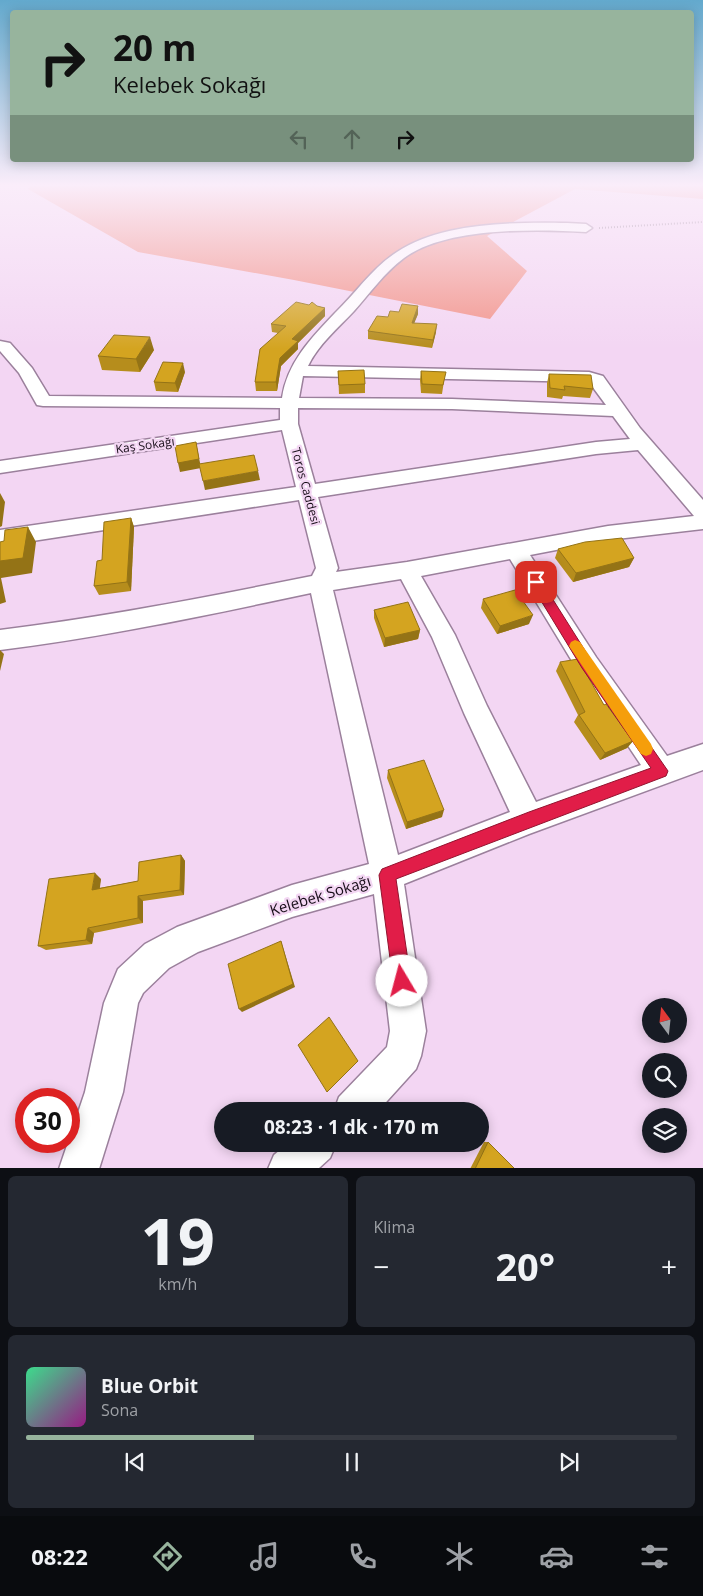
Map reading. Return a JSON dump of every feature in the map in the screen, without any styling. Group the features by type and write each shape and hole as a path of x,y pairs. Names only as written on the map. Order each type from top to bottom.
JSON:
{"street":[{"path":"289,414 292,380 319,338 354,304 372,282 408,249 433,241"},
{"path":"0,346 5,346 26,371 44,401 289,414 452,404 617,412"},
{"path":"297,371 589,377 597,379 617,412 703,513"},
{"name":"Kaş Sokağı","path":"0,467 289,414"},
{"name":"Toros Caddesi","path":"289,414 327,568 320,583 387,875 408,1030 403,1056 361,1102"},
{"path":"0,538 596,448 643,444"},
{"path":"0,640 64,632 154,617 320,583 407,570 608,532 703,522"},
{"path":"516,550 587,664 661,771"},
{"path":"407,570 443,634 477,713 529,819"},
{"name":"Kelebek Sokağı","path":"78,1168 104,1092 121,1004 130,981 157,956 189,938 292,901 387,875 529,819 703,757"},
{"path":"288,1168 307,1152"}],"shaded area":[{"path":"118,241 492,241 527,271 490,319 294,280 138,252"}],"building":[{"path":"296,302 309,305 312,302 317,306 325,308 292,339 298,341 280,358 276,382 255,382 260,349 286,326 271,324"},
{"path":"402,304 418,306 412,323 437,324 433,340 368,331 377,316 388,317 390,311 399,312"},
{"path":"114,335 150,337 136,359 98,356"},
{"path":"163,362 183,363 175,383 154,382"},
{"path":"364,370 365,384 339,385 338,371"},
{"path":"421,371 446,372 443,385 422,384"},
{"path":"549,374 591,375 593,389 564,386 565,390 550,388"},
{"path":"196,442 199,459 178,463 175,446"},
{"path":"254,455 258,471 203,481 199,464"},
{"path":"131,518 127,582 94,586 97,561 102,560 104,522"},
{"path":"28,527 23,558 0,561 0,542 4,541 5,530"},
{"path":"622,538 634,558 576,573 558,549 585,542"},
{"path":"515,590 533,615 500,626 483,599"},
{"path":"408,602 420,630 385,638 374,610"},
{"path":"578,659 604,705 606,704 633,741 605,753 579,715 585,712 560,662"},
{"path":"424,760 444,810 407,822 388,770"},
{"path":"181,855 180,890 138,896 138,918 88,928 86,940 38,946 49,879 95,873 92,890 138,881 139,862"},
{"path":"281,941 293,984 239,1009 228,964"},
{"path":"329,1017 358,1061 327,1092 298,1045"},
{"path":"489,1143 514,1168 475,1168 483,1152 489,1152"}],"slow traffic":[{"path":"575,646 646,749"}],"route":[{"path":"402,981 387,875 529,819 661,771 587,664 536,582"}]}
